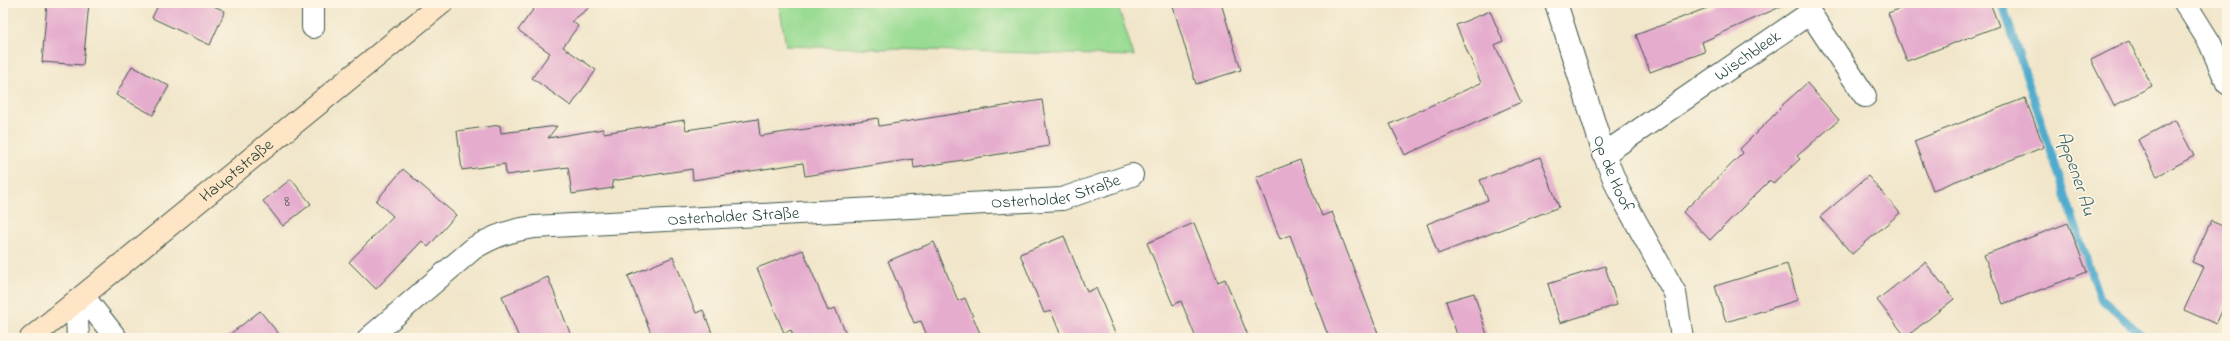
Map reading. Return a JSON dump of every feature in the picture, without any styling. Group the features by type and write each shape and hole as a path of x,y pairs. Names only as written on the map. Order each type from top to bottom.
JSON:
{"main road":[{"name":"Hauptstraße","path":"31,338 442,3"}],"street":[{"path":"313,3 313,27"},
{"name":"Op de Hoof","path":"1556,3 1604,154 1619,191 1675,293 1682,338"},
{"path":"2185,3 2210,43 2227,83"},
{"name":"Wischbleek","path":"1604,154 1810,13 1865,96"},
{"name":"Osterholder Straße","path":"369,338 474,248 491,237 512,230 534,227 1062,199 1132,175"},
{"path":"78,338 77,319 83,296"},
{"path":"83,296 116,338"}],"green space":[{"path":"779,3 1117,3 1134,56 786,46"}],"building":[{"path":"47,3 89,3 83,65 42,62"},
{"path":"159,3 207,3 225,11 210,45 152,18"},
{"path":"538,3 595,3 572,21 578,26 563,47 596,70 571,106 532,78 550,53 518,30"},
{"path":"1172,3 1221,3 1241,70 1196,84"},
{"path":"1720,3 1789,3 1702,42 1705,52 1650,72 1636,35"},
{"path":"1916,3 1990,3 1999,26 1907,61 1888,13"},
{"path":"1490,11 1503,41 1495,45 1521,102 1405,155 1390,124 1481,83 1456,25"},
{"path":"2129,41 2152,86 2114,106 2091,60"},
{"path":"132,66 169,86 153,115 116,95"},
{"path":"1807,83 1839,120 1797,156 1800,159 1773,184 1770,180 1710,240 1683,212 1743,153 1740,149 1780,109 1779,108"},
{"path":"2025,98 2044,147 1933,190 1914,141"},
{"path":"1042,100 1049,146 914,168 913,159 805,176 803,163 693,180 692,169 612,181 613,188 572,194 568,167 506,175 505,164 462,170 457,131 500,125 501,133 557,126 548,138 603,129 604,133 684,120 686,130 758,119 760,136 878,118 879,126"},
{"path":"2175,120 2194,156 2157,176 2138,140"},
{"path":"1540,157 1559,207 1438,254 1427,224 1488,200 1480,180"},
{"path":"1300,160 1322,216 1332,212 1378,333 1365,338 1329,338 1290,235 1280,239 1256,177"},
{"path":"403,169 456,215 428,247 422,241 376,289 349,262 393,216 376,201"},
{"path":"1868,176 1900,213 1852,254 1820,217"},
{"path":"291,179 311,204 283,226 263,201"},
{"path":"2211,221 2227,228 2227,300 2216,324 2184,310 2204,267 2192,262"},
{"path":"1194,223 1218,282 1225,279 1249,338 1196,338 1181,301 1173,305 1147,243"},
{"path":"2068,223 2087,272 2003,304 1984,255"},
{"path":"1064,236 1087,292 1096,288 1117,338 1062,338 1051,311 1044,313 1020,254"},
{"path":"934,242 958,301 965,298 982,338 928,338 921,321 914,323 888,261"},
{"path":"803,250 828,311 835,308 848,338 794,338 791,330 784,333 757,268"},
{"path":"673,257 696,313 703,310 714,338 653,338 628,276"},
{"path":"1925,262 1954,299 1906,337 1877,300"},
{"path":"1787,264 1798,300 1726,322 1715,286"},
{"path":"1605,266 1617,305 1560,323 1548,284"},
{"path":"548,277 572,338 519,338 502,296"},
{"path":"1474,293 1488,338 1458,338 1446,301"},
{"path":"260,311 282,338 225,338"}],"waterway":[{"name":"Appener Au","path":"2002,3 2099,297 2145,338"}]}
